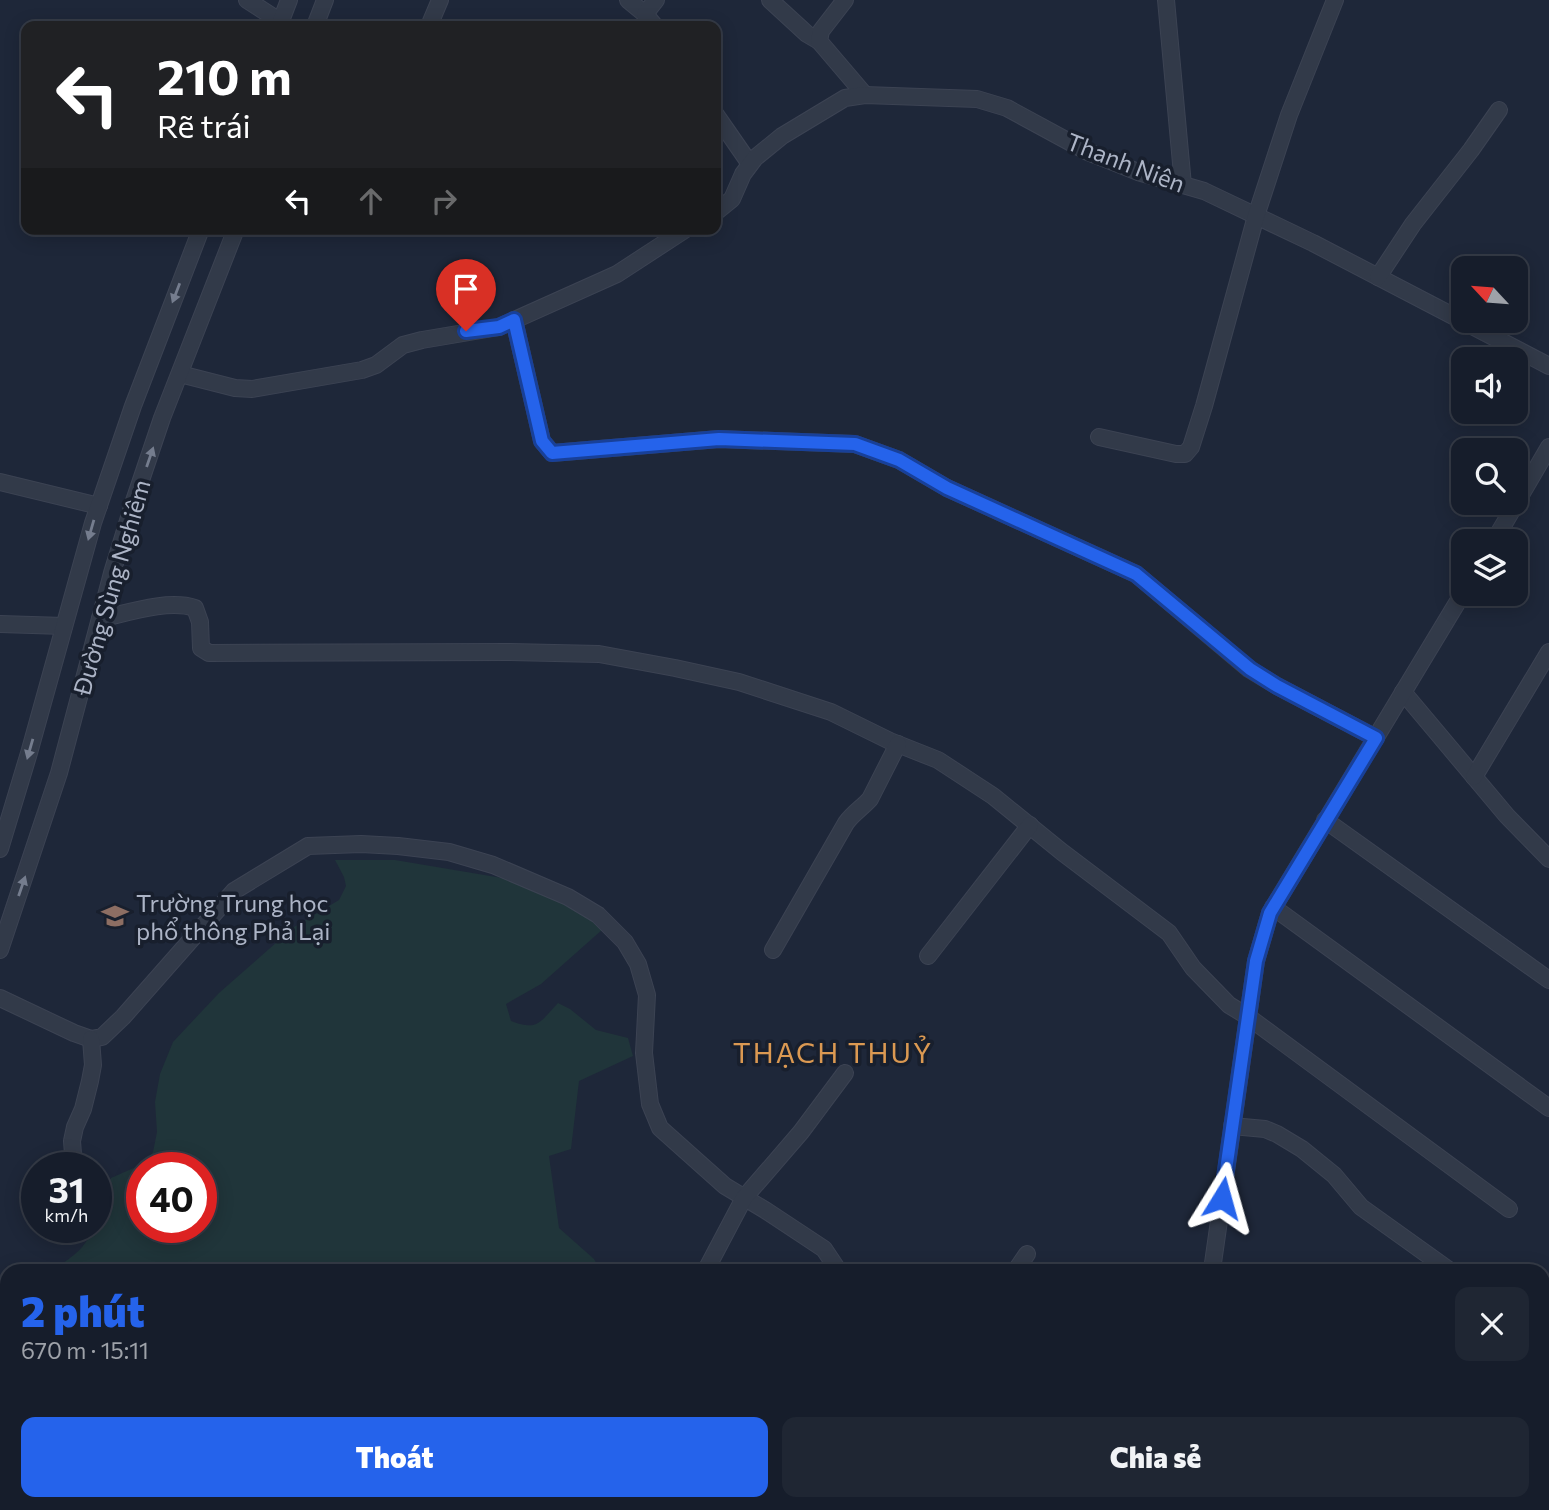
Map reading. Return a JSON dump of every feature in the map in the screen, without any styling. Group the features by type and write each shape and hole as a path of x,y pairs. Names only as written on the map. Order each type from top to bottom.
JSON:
{"street":[{"path":"247,0 276,21"},
{"path":"281,21 289,0"},
{"path":"317,21 325,0"},
{"path":"431,21 440,0"},
{"path":"628,0 650,20 656,0"},
{"path":"770,0 807,34 819,41 865,95"},
{"path":"819,41 821,31 845,0"},
{"path":"1166,0 1183,185"},
{"path":"1098,437 1176,454 1185,454 1191,447 1205,406 1256,216 1289,115 1335,0"},
{"name":"Thanh Niên","path":"721,208 732,199 743,174 755,158 782,136 845,98 865,95 978,99 1007,108 1088,152 1138,172 1204,191 1549,366"},
{"path":"1378,277 1413,224 1499,110"},
{"path":"721,122 750,164"},
{"name":"Đường Sùng Nghiêm","path":"0,849 99,506 199,235"},
{"name":"Đường Sùng Nghiêm","path":"0,950 59,773 134,501 162,418 234,235"},
{"path":"180,374 234,388 252,389 362,370 376,365 404,345 499,327 617,274 676,235"},
{"path":"514,320 542,441 552,453 719,439 855,444 899,460 947,488 1136,574 1250,669 1376,738"},
{"path":"1501,529 1549,447"},
{"path":"0,482 99,506"},
{"path":"100,619 163,606 186,605 195,608 200,622 201,648 209,653 599,654 739,682 831,712 938,760 993,796 1169,933 1193,968 1228,1005 1247,1016 1509,1209"},
{"path":"1213,1264 1247,1016 1256,961 1270,913 1455,606"},
{"path":"0,624 64,626"},
{"path":"1474,777 1549,652"},
{"path":"1403,692 1507,816 1549,859"},
{"path":"773,950 846,823 870,799 898,744"},
{"path":"1325,820 1549,980"},
{"path":"928,956 1030,825"},
{"path":"0,998 74,1033 91,1039 102,1037 123,1017 234,891 308,846 361,844 449,852 493,865 568,897 598,915 625,942 638,964 647,995 644,1053 650,1104 660,1128 724,1186 824,1249 834,1264"},
{"path":"1273,907 1549,1108"},
{"path":"73,1152 75,1127 83,1109 93,1065 91,1039"},
{"path":"709,1264 744,1198 801,1132 845,1073"},
{"path":"1232,1126 1265,1129 1302,1149 1334,1175 1361,1207 1441,1264"},
{"path":"1020,1264 1027,1254"}],"green space":[{"path":"335,860 395,860 508,879 565,902 603,929 541,984 506,1004 511,1021 520,1024 538,1023 558,1003 596,1030 628,1038 633,1056 579,1081 571,1149 549,1156 559,1228 597,1264 62,1264 85,1243 112,1243 112,1178 126,1171 126,1243 217,1243 217,1152 153,1152 157,1132 155,1102 160,1074 173,1042 219,993 294,927 339,900 346,886"}],"place":[{"name":"Trường Trung học phổ thông Phả Lại","path":"115,916"}],"district":[{"name":"THẠCH THUỶ","path":"833,1052"}],"route":[{"path":"466,331 499,327 514,320 542,441 552,453 719,439 855,444 899,460 947,488 1136,574 1250,669 1376,738 1270,913 1256,961 1222,1198"}]}
